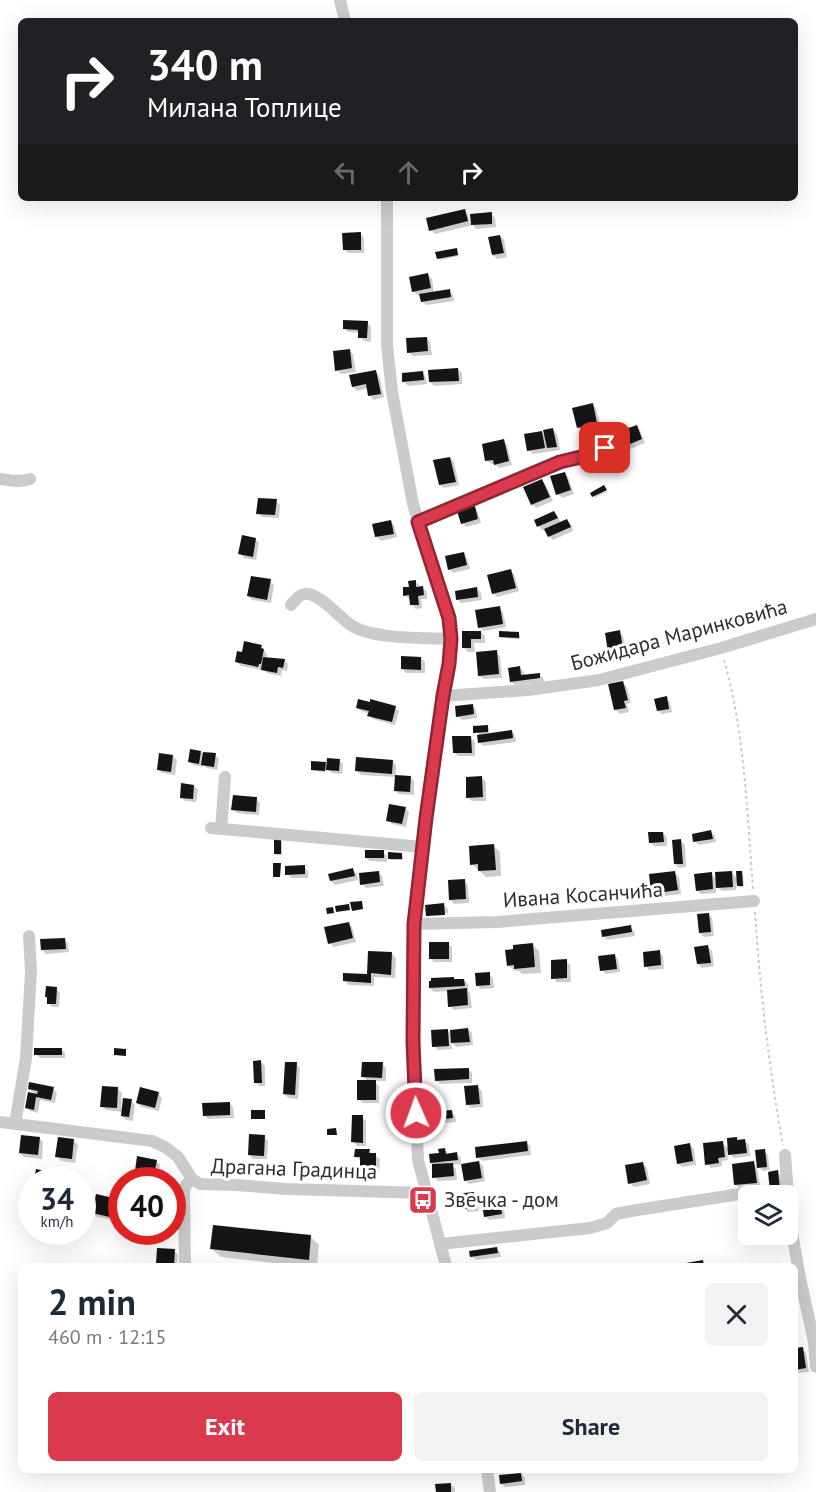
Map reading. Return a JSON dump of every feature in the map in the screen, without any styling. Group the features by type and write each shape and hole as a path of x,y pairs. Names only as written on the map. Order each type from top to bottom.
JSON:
{"street":[{"path":"340,0 344,18"},
{"path":"387,201 387,345 392,392 413,504 449,618 451,639 414,924 413,1054 418,1160 446,1263"},
{"path":"418,522 560,462 589,455 605,448"},
{"path":"0,479 18,482 30,479"},
{"path":"291,605 299,595 307,594 321,600 355,628 373,634 451,639"},
{"name":"Божидара Маринковића","path":"443,696 528,690 599,680 721,648 816,619"},
{"path":"225,777 216,828 423,847"},
{"name":"Ивана Косанчића","path":"414,924 497,922 754,901"},
{"path":"15,1124 26,1058 31,971 29,936"},
{"name":"Драгана Градинца","path":"0,1122 152,1142 165,1147 178,1157 192,1179 200,1184 287,1190 426,1193"},
{"path":"785,1155 790,1221 797,1263"},
{"path":"185,1263 184,1191 192,1179"},
{"path":"440,1244 581,1230 602,1225 616,1214 738,1194"},
{"path":"798,1267 814,1342 816,1367"},
{"path":"487,1473 490,1492"}],"building":[{"path":"465,209 468,221 429,231 426,218"},
{"path":"492,212 492,224 471,225 470,214"},
{"path":"361,232 361,250 343,250 342,233"},
{"path":"500,235 504,253 492,255 488,237"},
{"path":"457,248 458,255 437,259 435,252"},
{"path":"428,273 431,288 412,292 409,277"},
{"path":"450,289 451,297 421,302 419,294"},
{"path":"343,320 368,321 367,338 358,338 358,330 343,329"},
{"path":"427,337 428,351 407,353 406,338"},
{"path":"350,349 352,368 335,371 333,351"},
{"path":"458,368 459,381 429,382 428,370"},
{"path":"376,370 381,394 368,396 366,384 352,387 349,375"},
{"path":"423,371 424,380 402,382 402,373"},
{"path":"593,403 597,423 577,428 572,408"},
{"path":"637,425 642,439 623,447 617,432"},
{"path":"553,428 557,447 547,448 543,430"},
{"path":"542,431 545,448 527,451 524,434"},
{"path":"504,439 509,461 494,465 493,460 485,461 482,444"},
{"path":"450,457 456,482 439,485 433,460"},
{"path":"565,472 571,490 556,495 550,476"},
{"path":"542,479 550,497 531,505 523,487"},
{"path":"604,485 607,490 592,497 590,493"},
{"path":"258,498 277,499 275,515 256,514"},
{"path":"475,506 478,519 461,524 457,511"},
{"path":"554,511 558,518 537,527 534,520"},
{"path":"567,519 571,527 548,537 544,529"},
{"path":"391,520 394,534 375,537 372,524"},
{"path":"242,535 256,538 253,557 238,554"},
{"path":"464,552 467,565 448,570 445,556"},
{"path":"511,569 516,588 492,594 487,575"},
{"path":"251,576 271,579 267,600 247,596"},
{"path":"416,580 416,587 423,586 424,595 418,596 419,605 410,605 409,595 403,596 403,587 409,587 408,581"},
{"path":"477,587 478,597 456,600 455,591"},
{"path":"500,606 503,624 478,628 475,610"},
{"path":"620,630 623,649 608,652 605,633"},
{"path":"462,631 481,631 481,639 471,639 471,648 462,648"},
{"path":"499,631 519,632 519,638 499,637"},
{"path":"244,641 262,645 261,648 264,649 261,664 258,667 235,662 237,651 242,652"},
{"path":"497,650 499,674 478,676 476,652"},
{"path":"401,656 421,657 421,670 401,669"},
{"path":"263,657 285,659 283,668 278,667 277,673 261,670"},
{"path":"520,666 521,675 540,673 540,678 510,682 508,668"},
{"path":"623,681 628,700 624,701 626,708 614,710 608,684"},
{"path":"667,696 669,709 657,711 654,699"},
{"path":"358,699 370,702 370,699 396,706 392,722 367,716 369,711 356,708"},
{"path":"473,704 474,714 456,717 455,706"},
{"path":"488,725 488,732 473,733 473,726"},
{"path":"512,730 513,738 478,743 477,735"},
{"path":"452,736 471,736 472,753 453,753"},
{"path":"190,749 201,751 199,764 188,762"},
{"path":"203,752 216,753 214,767 201,765"},
{"path":"159,753 173,755 171,772 157,770"},
{"path":"356,757 393,760 392,774 355,771"},
{"path":"327,758 340,759 339,771 326,770"},
{"path":"311,761 326,762 325,771 311,770"},
{"path":"395,775 411,776 410,792 394,791"},
{"path":"482,776 483,797 466,798 466,777"},
{"path":"181,783 194,785 193,799 180,798"},
{"path":"233,795 257,797 256,812 231,810"},
{"path":"389,804 406,807 402,824 386,821"},
{"path":"711,830 713,839 693,842 692,834"},
{"path":"648,832 663,832 664,842 649,843"},
{"path":"274,836 281,836 281,854 274,854"},
{"path":"681,839 683,864 674,864 672,840"},
{"path":"494,844 496,870 478,871 478,864 470,865 469,846"},
{"path":"365,850 384,850 384,858 365,858"},
{"path":"388,852 402,853 402,859 388,859"},
{"path":"273,863 281,863 280,877 273,877"},
{"path":"305,865 305,874 285,875 285,866"},
{"path":"353,868 355,876 330,881 328,874"},
{"path":"379,871 380,882 360,885 359,873"},
{"path":"675,871 678,890 651,894 649,874"},
{"path":"732,871 733,887 716,888 715,872"},
{"path":"736,871 742,871 743,886 737,886"},
{"path":"712,872 713,889 696,891 694,874"},
{"path":"465,879 466,899 449,900 448,880"},
{"path":"362,901 363,909 352,911 350,902"},
{"path":"444,903 445,915 426,916 425,905"},
{"path":"349,904 350,910 336,912 335,906"},
{"path":"333,907 334,913 327,914 326,908"},
{"path":"709,913 711,932 699,933 697,914"},
{"path":"349,922 353,938 328,944 324,927"},
{"path":"631,925 632,932 602,937 601,930"},
{"path":"65,938 66,949 41,950 40,939"},
{"path":"429,942 449,942 449,959 429,959"},
{"path":"533,943 535,967 514,969 514,965 507,966 505,950 513,949 513,945"},
{"path":"708,945 711,963 697,964 694,947"},
{"path":"660,950 661,965 644,967 643,952"},
{"path":"368,951 392,952 391,975 371,973 371,983 343,981 343,973 367,974"},
{"path":"615,954 617,969 600,971 598,956"},
{"path":"567,959 567,978 551,979 551,960"},
{"path":"490,972 490,985 476,986 475,973"},
{"path":"454,977 454,979 464,979 465,986 429,988 431,978"},
{"path":"46,986 57,987 56,1004 47,1004"},
{"path":"467,988 468,1005 448,1007 447,990"},
{"path":"468,1028 470,1042 451,1043 450,1030"},
{"path":"448,1029 449,1046 432,1047 431,1030"},
{"path":"34,1048 62,1048 62,1055 34,1055"},
{"path":"114,1048 126,1049 126,1056 114,1055"},
{"path":"261,1060 262,1083 254,1083 253,1061"},
{"path":"285,1062 297,1062 295,1095 283,1094"},
{"path":"362,1062 383,1062 382,1078 361,1077"},
{"path":"469,1068 469,1079 435,1081 434,1069"},
{"path":"357,1080 376,1080 376,1100 357,1100"},
{"path":"29,1082 54,1087 51,1100 36,1097 34,1110 25,1108 28,1092 37,1094 38,1091 28,1089"},
{"path":"478,1085 480,1104 466,1105 464,1086"},
{"path":"102,1086 118,1087 117,1108 100,1107"},
{"path":"140,1087 159,1092 155,1108 136,1103"},
{"path":"123,1098 132,1099 129,1117 121,1116"},
{"path":"230,1102 230,1115 203,1116 202,1103"},
{"path":"251,1110 265,1110 265,1119 251,1119"},
{"path":"452,1110 453,1118 428,1121 427,1112"},
{"path":"352,1115 363,1115 363,1143 351,1142"},
{"path":"336,1128 337,1135 327,1135 327,1129"},
{"path":"249,1134 265,1135 264,1156 248,1155"},
{"path":"21,1135 40,1137 38,1155 19,1153"},
{"path":"58,1137 74,1139 72,1159 55,1157"},
{"path":"737,1137 737,1140 745,1139 747,1153 728,1155 727,1138"},
{"path":"527,1141 528,1151 476,1158 475,1147"},
{"path":"723,1141 725,1157 718,1158 719,1163 705,1165 703,1143"},
{"path":"690,1143 693,1161 677,1164 674,1146"},
{"path":"445,1148 446,1154 457,1152 458,1160 430,1163 429,1154 439,1153 438,1149"},
{"path":"355,1149 370,1149 369,1153 376,1153 376,1170 360,1169 360,1157 354,1157"},
{"path":"765,1149 767,1167 757,1168 755,1150"},
{"path":"137,1156 157,1160 156,1167 136,1167"},
{"path":"479,1161 482,1178 464,1181 461,1164"},
{"path":"754,1161 757,1183 734,1185 732,1164"},
{"path":"643,1162 647,1180 628,1184 625,1165"},
{"path":"453,1163 454,1176 432,1178 432,1164"},
{"path":"778,1170 780,1185 769,1185 768,1172"},
{"path":"474,1192 476,1208 463,1209 462,1204 456,1204 454,1194"},
{"path":"96,1194 108,1197 108,1217 96,1214"},
{"path":"500,1201 502,1214 484,1217 482,1204"},
{"path":"213,1225 311,1235 309,1260 210,1249"},
{"path":"497,1247 498,1253 470,1257 469,1251"},
{"path":"157,1248 175,1249 174,1263 156,1263"},
{"path":"703,1260 704,1263 686,1263"},
{"path":"803,1347 806,1368 798,1369 798,1348"},
{"path":"521,1473 522,1481 500,1484 499,1475"},
{"path":"451,1483 451,1492 436,1492 435,1484"}],"place":[{"name":"Звечка - дом","path":"423,1200"}],"route":[{"path":"416,1113 413,1042 414,924 451,639 449,618 418,522 560,462 589,455 605,448"}]}
